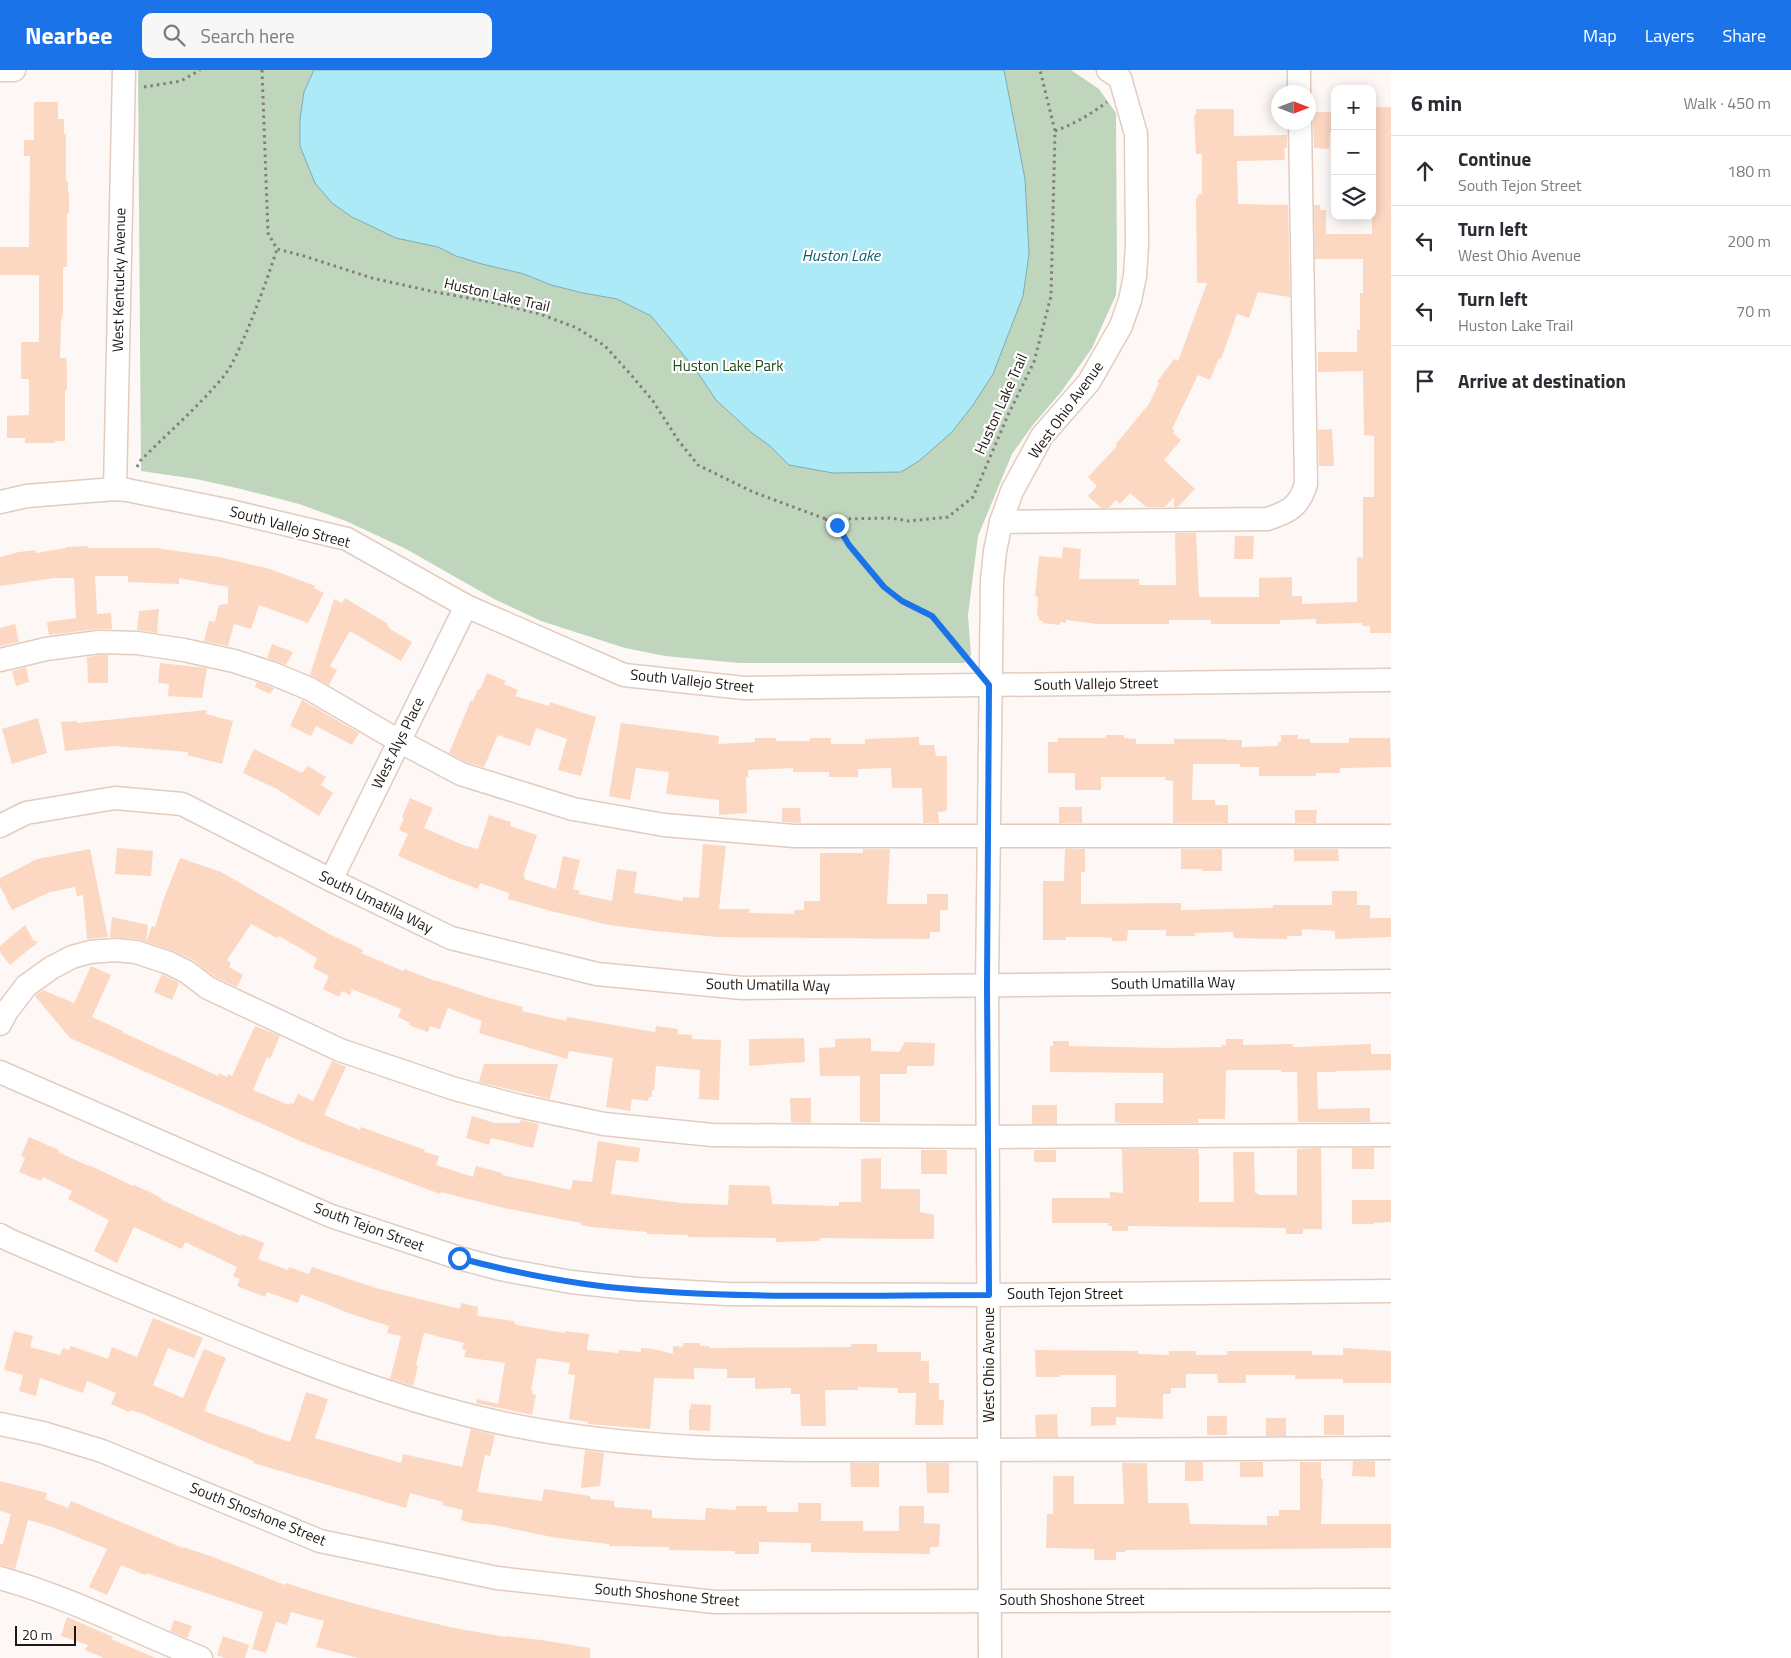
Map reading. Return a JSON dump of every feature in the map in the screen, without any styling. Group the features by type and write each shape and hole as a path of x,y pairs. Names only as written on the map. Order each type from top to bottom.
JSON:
{"street":[{"path":"0,70 14,70"},
{"path":"1298,70 1299,85"},
{"name":"West Ohio Avenue","path":"990,1658 987,985 989,685 992,580 1001,522 1012,491 1042,436 1089,382 1121,326 1130,300 1135,276 1137,245 1136,134 1119,73"},
{"name":"West Kentucky Avenue","path":"121,490 124,80"},
{"path":"1001,522 1267,520 1293,508 1302,496 1306,484 1300,130"},
{"name":"South Vallejo Street","path":"0,502 27,496 121,490 226,510 348,539 466,606 624,675 744,688 1391,680"},
{"name":"West Alys Place","path":"331,880 466,606"},
{"path":"0,660 46,649 99,642 137,643 184,650 234,661 274,674 310,689 399,741 461,774 573,809 664,825 794,836 1391,836"},
{"name":"South Umatilla Way","path":"0,826 26,813 115,798 182,804 331,880 451,938 598,974 742,988 1391,981"},
{"path":"0,1024 7,1011 26,986 51,968 72,957 90,952 115,950 136,952 169,963 188,972 208,988 340,1050 455,1089 519,1106 604,1124 712,1135 988,1137 1391,1135"},
{"name":"South Tejon Street","path":"0,1072 331,1216 415,1245 500,1269 606,1287 727,1294 989,1295 1391,1292"},
{"path":"0,1235 306,1364 397,1395 499,1423 555,1434 634,1443 747,1450 1391,1448"},
{"name":"South Shoshone Street","path":"0,1424 43,1433 102,1450 320,1541 497,1578 715,1602 1391,1600"},
{"path":"0,1578 22,1584 69,1602 201,1658"}],"path":[{"path":"124,80 181,81 200,70"},
{"path":"121,490 141,460 192,412 225,374 239,349 268,277 277,249 268,234 262,70"},
{"name":"Huston Lake Trail","path":"823,518 838,520 891,518 909,521 948,517 973,497 1008,415 1034,362 1051,296 1055,132 1040,70"},
{"path":"1055,132 1095,111 1114,96 1119,73"},
{"name":"Huston Lake Trail","path":"277,249 372,278 540,314 577,328 605,346 632,376 653,401 678,440 698,465 753,492 837,525 849,545 884,587 902,601 932,616 989,685"}],"green space":[{"name":"Huston Lake Park","path":"138,70 1071,70 1099,89 1116,113 1116,295 1092,348 1061,392 1032,426 1012,454 978,536 968,615 971,655 964,663 739,663 665,656 625,648 541,621 494,599 406,549 346,521 299,504 241,489 196,479 141,471"}],"water":[{"name":"Huston Lake","path":"314,70 1004,70 1025,179 1029,254 1023,296 993,374 973,405 952,432 919,461 901,472 833,473 789,465 770,446 752,433 716,400 696,370 651,316 617,299 551,285 524,274 456,256 438,247 396,238 352,217 332,203 315,183 300,146 300,119 304,92"}],"building":[{"path":"34,102 58,102 58,119 64,119 64,134 66,134 66,181 68,181 69,213 67,213 67,267 63,267 60,358 66,358 67,390 65,390 65,441 55,441 55,443 25,443 25,438 7,438 7,416 29,415 29,379 21,379 21,342 39,342 39,275 0,275 0,247 29,247 30,156 24,156 24,140 34,140"},
{"path":"1376,107 1391,107 1391,633 1370,633 1370,626 1362,626 1362,623 1316,624 1316,619 1280,620 1280,624 1211,624 1211,620 1169,620 1169,624 1097,624 1066,620 1066,623 1060,622 1060,625 1043,623 1043,621 1039,620 1037,616 1038,597 1035,596 1039,556 1062,558 1063,547 1081,549 1079,579 1139,579 1139,585 1176,585 1175,533 1196,533 1199,597 1259,597 1259,578 1292,577 1292,596 1302,596 1302,604 1357,602 1357,557 1363,558 1363,497 1374,497 1374,436 1364,435 1363,371 1318,372 1318,352 1357,352 1357,330 1360,330 1360,293 1363,293 1363,259 1315,259 1314,205 1320,205 1320,210 1326,210 1326,234 1372,234 1372,220 1376,220"},
{"path":"1196,109 1234,109 1234,136 1287,135 1287,148 1284,148 1285,160 1237,161 1238,204 1288,205 1290,297 1258,292 1249,318 1237,314 1221,359 1219,358 1210,380 1198,375 1172,429 1175,431 1173,433 1181,440 1164,460 1195,489 1178,507 1174,507 1174,497 1165,507 1146,507 1130,493 1120,504 1116,500 1109,508 1101,508 1088,496 1097,486 1088,477 1117,446 1116,444 1149,404 1159,383 1157,382 1174,359 1178,361 1207,283 1197,283 1196,198 1198,198 1197,195 1202,194 1202,154 1196,154 1194,115 1196,115"},
{"path":"1316,112 1331,112 1329,149 1314,148 1313,130 1316,130"},
{"path":"1332,429 1334,466 1319,466 1318,430"},
{"path":"1235,536 1254,536 1253,559 1234,559"},
{"path":"88,546 88,548 156,548 219,557 270,569 315,586 314,588 324,593 308,623 259,605 251,629 234,624 228,646 204,641 209,621 215,622 219,605 228,604 228,587 179,578 179,584 128,582 128,576 95,576 97,614 111,613 112,629 49,635 47,622 76,618 74,578 54,578 0,586 0,557 35,550 36,553 66,547"},
{"path":"345,598 388,624 390,629 412,642 401,661 350,631 330,666 337,670 329,685 310,675 334,599 342,603"},
{"path":"159,609 157,633 137,630 139,611"},
{"path":"15,624 19,642 0,646 0,628"},
{"path":"272,644 293,652 286,665 267,658"},
{"path":"108,655 108,683 88,683 87,657"},
{"path":"160,663 207,668 202,698 168,696 169,684 158,683"},
{"path":"26,667 29,682 16,686 12,671"},
{"path":"487,673 506,681 504,684 518,690 515,696 549,706 550,702 596,717 581,776 558,770 567,739 536,728 530,746 498,735 484,767 466,762 449,753 471,700 473,701 478,689 480,690"},
{"path":"257,682 274,688 270,694 255,687"},
{"path":"302,700 359,733 352,745 316,726 311,736 290,726"},
{"path":"207,710 206,714 233,721 222,764 187,755 188,752 113,746 65,751 61,722 77,721 77,723"},
{"path":"38,718 47,753 12,764 2,729"},
{"path":"621,723 719,736 718,744 755,742 755,738 776,738 776,741 810,741 810,738 831,738 831,744 865,744 865,739 919,737 919,745 934,745 936,756 947,756 947,811 938,812 939,823 923,823 922,788 892,788 891,768 858,769 858,777 829,777 829,772 793,772 793,768 748,770 748,777 746,777 747,813 719,815 719,800 666,794 669,772 636,768 630,800 609,796"},
{"path":"1106,735 1124,735 1124,738 1136,739 1136,744 1174,744 1174,739 1242,740 1242,747 1278,746 1278,742 1281,742 1281,735 1298,735 1298,739 1310,739 1310,743 1349,743 1349,738 1390,738 1391,767 1340,768 1340,773 1316,773 1316,776 1259,776 1259,767 1240,767 1240,764 1193,764 1192,800 1215,800 1215,805 1228,805 1228,823 1173,823 1173,781 1165,780 1165,777 1101,777 1101,790 1075,790 1075,773 1048,773 1048,742 1058,742 1058,738 1106,738"},
{"path":"254,749 302,773 308,766 326,777 321,785 333,793 319,816 277,789 243,773"},
{"path":"410,798 433,808 424,828 463,845 478,849 489,815 511,822 510,826 537,835 523,876 525,876 524,879 556,889 563,856 580,860 573,889 580,891 579,894 612,901 617,869 637,872 634,893 683,901 683,897 699,898 703,844 726,846 719,909 750,909 749,913 794,914 794,910 804,910 804,901 820,901 820,853 863,853 863,849 890,849 887,904 927,904 927,894 948,894 948,910 940,910 940,932 930,932 930,939 717,937 609,925 508,899 509,893 480,883 478,889 398,856 408,834 399,830"},
{"path":"1059,807 1082,807 1082,823 1059,823"},
{"path":"782,808 800,808 801,823 782,822"},
{"path":"1295,810 1317,810 1316,823 1295,823"},
{"path":"117,848 153,851 151,876 115,874"},
{"path":"90,849 108,937 87,939 83,895 77,896 75,887 50,892 12,910 0,886 0,878 37,859"},
{"path":"1065,849 1085,849 1085,872 1081,872 1081,904 1181,903 1181,910 1273,908 1273,905 1332,905 1332,891 1357,891 1357,905 1370,905 1370,918 1391,918 1391,937 1335,939 1335,931 1302,929 1302,936 1287,936 1287,939 1234,938 1233,932 1195,933 1195,936 1166,936 1166,930 1128,930 1127,941 1112,941 1112,938 1099,937 1066,937 1066,940 1043,940 1043,881 1064,881"},
{"path":"1181,849 1222,849 1222,871 1181,869"},
{"path":"1294,849 1338,849 1339,861 1294,861"},
{"path":"180,858 221,872 329,934 363,950 361,953 403,971 405,969 435,981 523,1007 522,1011 566,1021 567,1017 655,1032 656,1026 678,1029 677,1034 692,1035 692,1039 721,1040 719,1100 699,1099 700,1070 656,1066 654,1090 652,1090 652,1097 649,1097 648,1101 632,1099 630,1111 606,1107 613,1058 569,1051 567,1059 479,1033 482,1021 448,1008 440,1029 430,1026 428,1032 409,1025 410,1023 398,1017 401,1009 352,989 350,995 342,991 339,997 323,989 329,976 313,968 317,958 279,936 277,938 251,924 227,960 231,963 229,967 243,975 237,987 215,977 193,960 146,942 152,926 155,927"},
{"path":"112,917 148,925 146,942 137,939 110,937"},
{"path":"25,925 33,940 38,942 35,944 36,946 33,946 10,965 0,952 0,946"},
{"path":"91,966 111,975 92,1017 218,1076 219,1073 227,1077 228,1074 232,1076 255,1026 280,1036 270,1059 267,1057 253,1090 289,1105 290,1103 293,1104 298,1094 313,1101 332,1061 346,1067 324,1115 360,1130 361,1127 425,1150 424,1152 439,1156 436,1165 473,1177 476,1166 502,1173 502,1175 571,1190 573,1180 592,1182 598,1141 640,1148 638,1162 616,1160 611,1194 682,1203 728,1205 729,1185 770,1186 772,1204 839,1206 839,1202 861,1202 861,1159 881,1158 881,1189 920,1189 920,1212 934,1215 934,1238 820,1238 819,1241 776,1242 776,1238 688,1237 688,1235 647,1234 647,1232 591,1227 581,1225 581,1223 504,1208 441,1192 440,1194 307,1144 70,1038 35,996 43,990 74,1003"},
{"path":"162,974 179,983 172,1000 154,992"},
{"path":"804,1038 805,1062 749,1066 749,1039"},
{"path":"871,1038 871,1051 899,1052 905,1042 935,1043 934,1066 907,1066 907,1074 880,1074 880,1122 860,1122 860,1076 820,1076 819,1048 835,1047 835,1039"},
{"path":"1226,1039 1243,1039 1243,1045 1293,1044 1293,1047 1371,1044 1371,1054 1391,1054 1391,1070 1317,1072 1318,1109 1370,1108 1370,1122 1298,1122 1297,1072 1281,1072 1281,1070 1226,1070 1225,1119 1198,1119 1198,1123 1115,1122 1115,1103 1163,1103 1163,1073 1050,1072 1050,1046 1053,1046 1053,1041 1069,1041 1069,1046 1166,1048 1222,1047 1222,1045 1226,1045"},
{"path":"484,1064 558,1064 550,1099 479,1082"},
{"path":"790,1098 811,1098 811,1123 791,1122"},
{"path":"1032,1105 1057,1105 1057,1124 1032,1124"},
{"path":"472,1116 495,1123 520,1123 521,1120 539,1124 533,1148 491,1138 489,1145 466,1138"},
{"path":"29,1137 241,1236 241,1234 264,1243 258,1259 288,1270 289,1267 309,1274 312,1267 376,1288 460,1309 461,1303 478,1307 477,1316 514,1321 517,1325 565,1333 565,1331 589,1334 587,1350 618,1353 619,1350 641,1352 641,1348 673,1354 673,1346 683,1347 683,1343 700,1343 700,1346 710,1346 709,1348 851,1347 851,1344 877,1344 877,1352 921,1352 921,1361 929,1361 929,1383 939,1383 939,1400 944,1400 943,1425 915,1425 916,1393 898,1393 898,1388 858,1387 858,1390 825,1390 826,1426 801,1426 800,1394 791,1394 791,1388 755,1389 755,1378 727,1378 727,1369 694,1368 694,1379 654,1378 650,1429 588,1424 588,1422 569,1419 575,1375 568,1374 570,1363 537,1358 531,1390 533,1391 532,1394 536,1395 532,1415 476,1403 477,1399 498,1404 505,1363 464,1357 466,1350 462,1349 464,1343 424,1333 413,1386 390,1379 401,1336 387,1333 389,1326 351,1314 301,1294 298,1303 267,1292 265,1297 237,1286 240,1279 233,1276 237,1267 185,1242 182,1249 134,1227 117,1263 94,1251 109,1220 68,1199 72,1191 43,1177 41,1181 19,1172 25,1158 21,1156"},
{"path":"1321,1148 1322,1229 1303,1229 1303,1234 1286,1234 1286,1229 1283,1228 1128,1226 1128,1231 1112,1231 1112,1226 1108,1226 1109,1223 1052,1223 1052,1198 1110,1198 1110,1192 1123,1193 1122,1149 1198,1149 1199,1202 1234,1202 1233,1152 1254,1152 1255,1193 1258,1193 1258,1195 1297,1195 1297,1149"},
{"path":"1352,1148 1374,1148 1374,1169 1352,1169"},
{"path":"921,1150 947,1150 947,1174 921,1174"},
{"path":"1034,1150 1056,1150 1056,1162 1034,1162"},
{"path":"1352,1200 1391,1200 1391,1222 1352,1224"},
{"path":"153,1318 203,1338 194,1358 168,1348 153,1385 183,1398 204,1349 226,1358 204,1411 290,1442 306,1392 328,1399 315,1438 401,1463 403,1454 462,1467 471,1429 495,1435 490,1456 485,1455 477,1492 542,1501 544,1489 590,1496 590,1499 614,1501 614,1507 652,1510 652,1518 705,1520 706,1508 736,1510 736,1506 767,1506 767,1512 798,1512 798,1503 821,1503 821,1521 863,1521 863,1531 899,1531 899,1506 924,1506 924,1523 940,1524 939,1547 930,1547 930,1554 811,1552 811,1543 759,1542 759,1554 735,1554 735,1551 669,1550 669,1547 609,1546 609,1544 557,1538 494,1525 470,1523 461,1520 463,1510 442,1505 443,1502 410,1493 406,1508 253,1463 254,1461 210,1444 141,1413 130,1410 129,1412 111,1404 116,1393 87,1381 83,1393 40,1378 36,1396 19,1391 23,1375 4,1370 14,1331 33,1336 30,1347 60,1355 63,1348 69,1350 71,1346 108,1359 112,1347 137,1357"},
{"path":"1343,1348 1391,1351 1391,1383 1343,1383 1343,1379 1295,1379 1295,1375 1246,1375 1246,1383 1218,1383 1217,1374 1186,1374 1186,1388 1171,1388 1171,1394 1163,1394 1163,1419 1116,1417 1116,1375 1036,1377 1035,1350 1138,1351 1138,1354 1169,1355 1169,1351 1196,1351 1196,1355 1227,1355 1227,1351 1312,1351 1312,1355 1343,1355"},
{"path":"691,1404 711,1405 710,1431 689,1430 689,1409 691,1409"},
{"path":"1091,1407 1116,1407 1116,1425 1091,1426"},
{"path":"1057,1414 1058,1437 1036,1437 1035,1415"},
{"path":"1324,1415 1344,1415 1344,1435 1324,1435"},
{"path":"1207,1416 1227,1416 1227,1435 1207,1435"},
{"path":"1266,1418 1286,1418 1286,1436 1266,1436"},
{"path":"585,1450 604,1453 600,1486 581,1488"},
{"path":"1353,1461 1375,1461 1375,1477 1352,1476"},
{"path":"1185,1462 1203,1462 1203,1481 1185,1481"},
{"path":"1240,1462 1263,1462 1263,1477 1240,1477"},
{"path":"1300,1462 1321,1462 1321,1479 1323,1479 1321,1524 1391,1524 1391,1548 1125,1550 1125,1552 1116,1552 1116,1560 1094,1560 1094,1549 1046,1548 1047,1514 1053,1514 1053,1476 1074,1476 1074,1504 1124,1504 1122,1463 1147,1463 1148,1503 1188,1503 1190,1524 1267,1525 1267,1516 1279,1516 1279,1510 1300,1510"},
{"path":"850,1463 879,1463 879,1487 851,1487"},
{"path":"926,1463 949,1463 949,1493 927,1493"},
{"path":"0,1481 47,1493 45,1499 68,1508 71,1501 183,1548 213,1557 285,1585 286,1583 382,1611 454,1628 590,1648 590,1658 358,1658 316,1647 324,1621 291,1612 287,1625 276,1622 266,1653 252,1649 263,1612 146,1573 145,1575 121,1565 107,1595 89,1587 107,1549 52,1527 28,1520 15,1569 0,1565 0,1544 3,1544 11,1514 0,1511"},
{"path":"67,1617 113,1637 111,1639 156,1658 104,1658 85,1650 88,1645 61,1636"},
{"path":"174,1620 192,1626 187,1638 170,1631"},
{"path":"223,1636 249,1645 245,1658 225,1658 217,1655"}],"route":[{"path":"459,1258 500,1269 571,1282 637,1290 727,1294 989,1295 987,985 989,685 932,616 902,601 884,587 849,545 837,525"}]}
